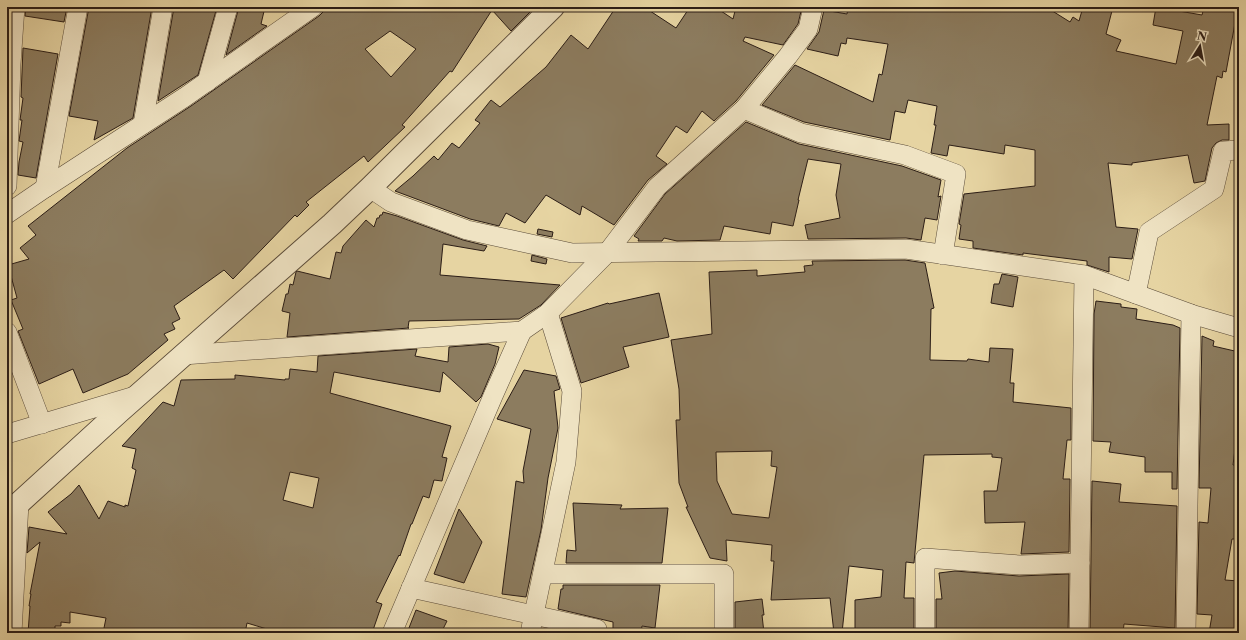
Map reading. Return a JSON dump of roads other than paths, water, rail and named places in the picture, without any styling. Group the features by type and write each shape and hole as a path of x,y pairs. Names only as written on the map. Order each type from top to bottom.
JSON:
{"street":[{"path":"7,186 11,64 15,7"},
{"path":"45,188 78,7"},
{"path":"144,124 163,7"},
{"path":"207,82 228,7"},
{"path":"7,214 207,82 313,7"},
{"path":"12,633 13,509 139,394 332,224 554,7"},
{"path":"183,355 522,331 548,313 607,253 657,187 744,109 808,30 813,7"},
{"path":"744,109 801,133 905,155 956,174 943,255"},
{"path":"1136,294 1149,232 1214,189 1223,151 1239,150"},
{"path":"370,188 391,202 467,230 572,253 906,249 1084,275 1191,314 1239,328"},
{"path":"1079,633 1084,275"},
{"path":"532,624 566,462 572,391 548,313"},
{"path":"1186,633 1191,314"},
{"path":"392,633 522,331"},
{"path":"7,332 42,424"},
{"path":"7,434 139,394"},
{"path":"924,633 924,558 1020,565 1080,563"},
{"path":"543,574 724,574 724,633"},
{"path":"411,588 532,624 597,629 597,633"}]}
